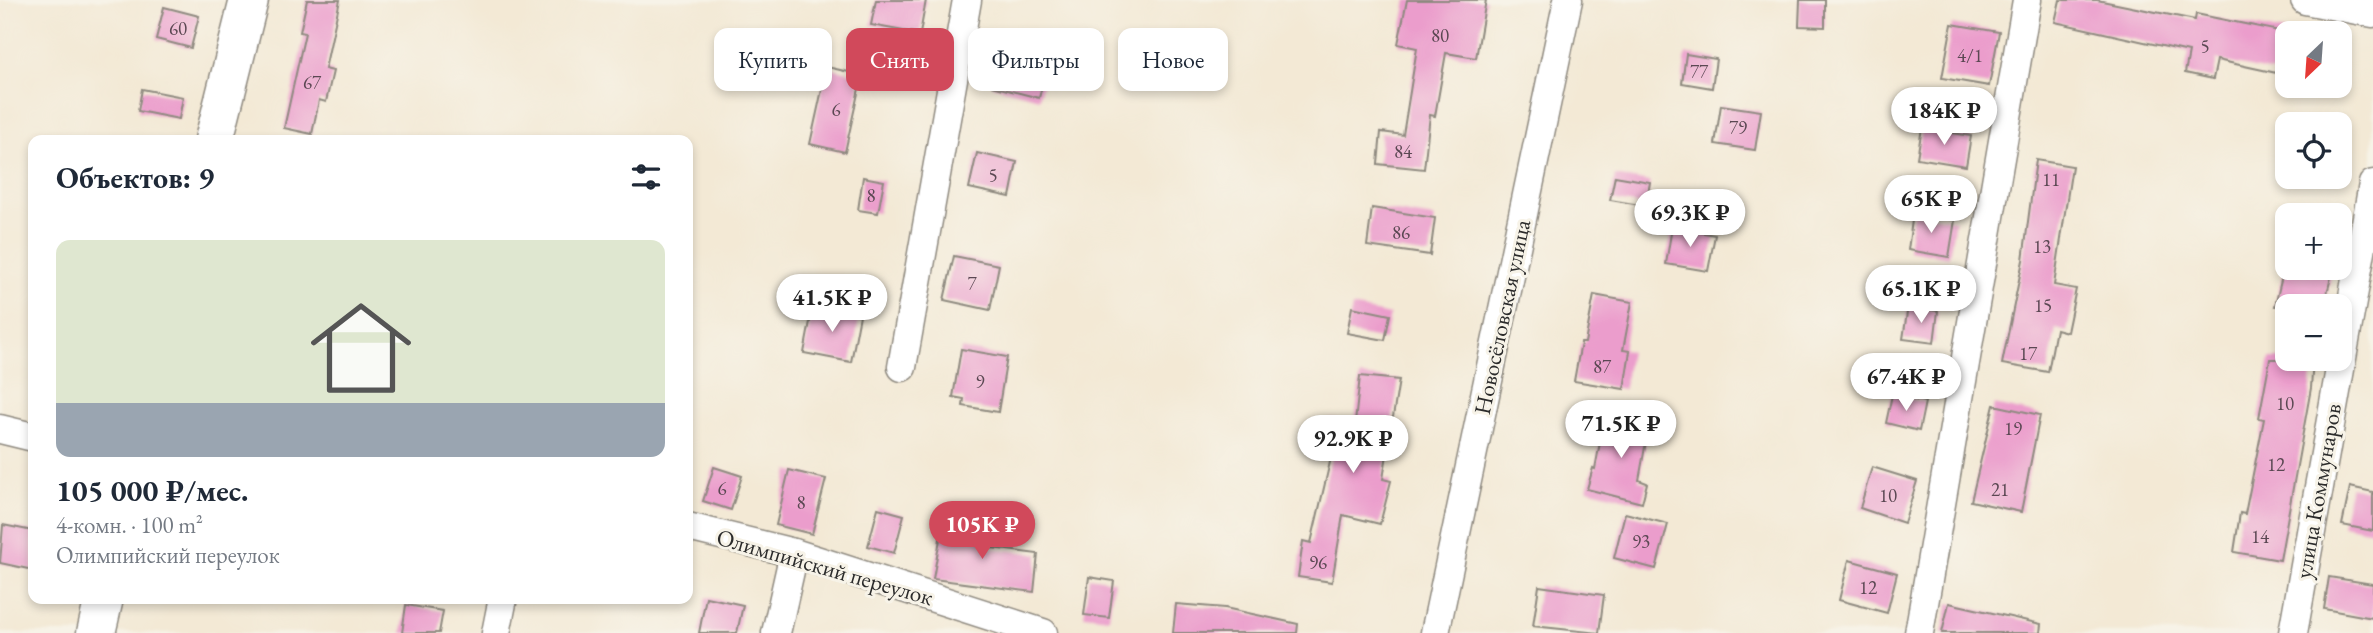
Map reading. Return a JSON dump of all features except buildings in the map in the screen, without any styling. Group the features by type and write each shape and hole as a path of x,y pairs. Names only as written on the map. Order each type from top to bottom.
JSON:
{"street":[{"path":"215,135 249,0"},
{"path":"901,367 967,0"},
{"name":"Новосёловская улица","path":"1435,633 1568,0"},
{"path":"1919,633 2027,0"},
{"path":"2305,0 2373,13"},
{"name":"улица Коммунаров","path":"2292,633 2373,184"},
{"path":"0,429 28,436"},
{"name":"Олимпийский переулок","path":"693,528 794,553 1043,633"},
{"path":"776,633 794,553"},
{"path":"96,633 103,604"},
{"path":"496,633 502,604"}]}
